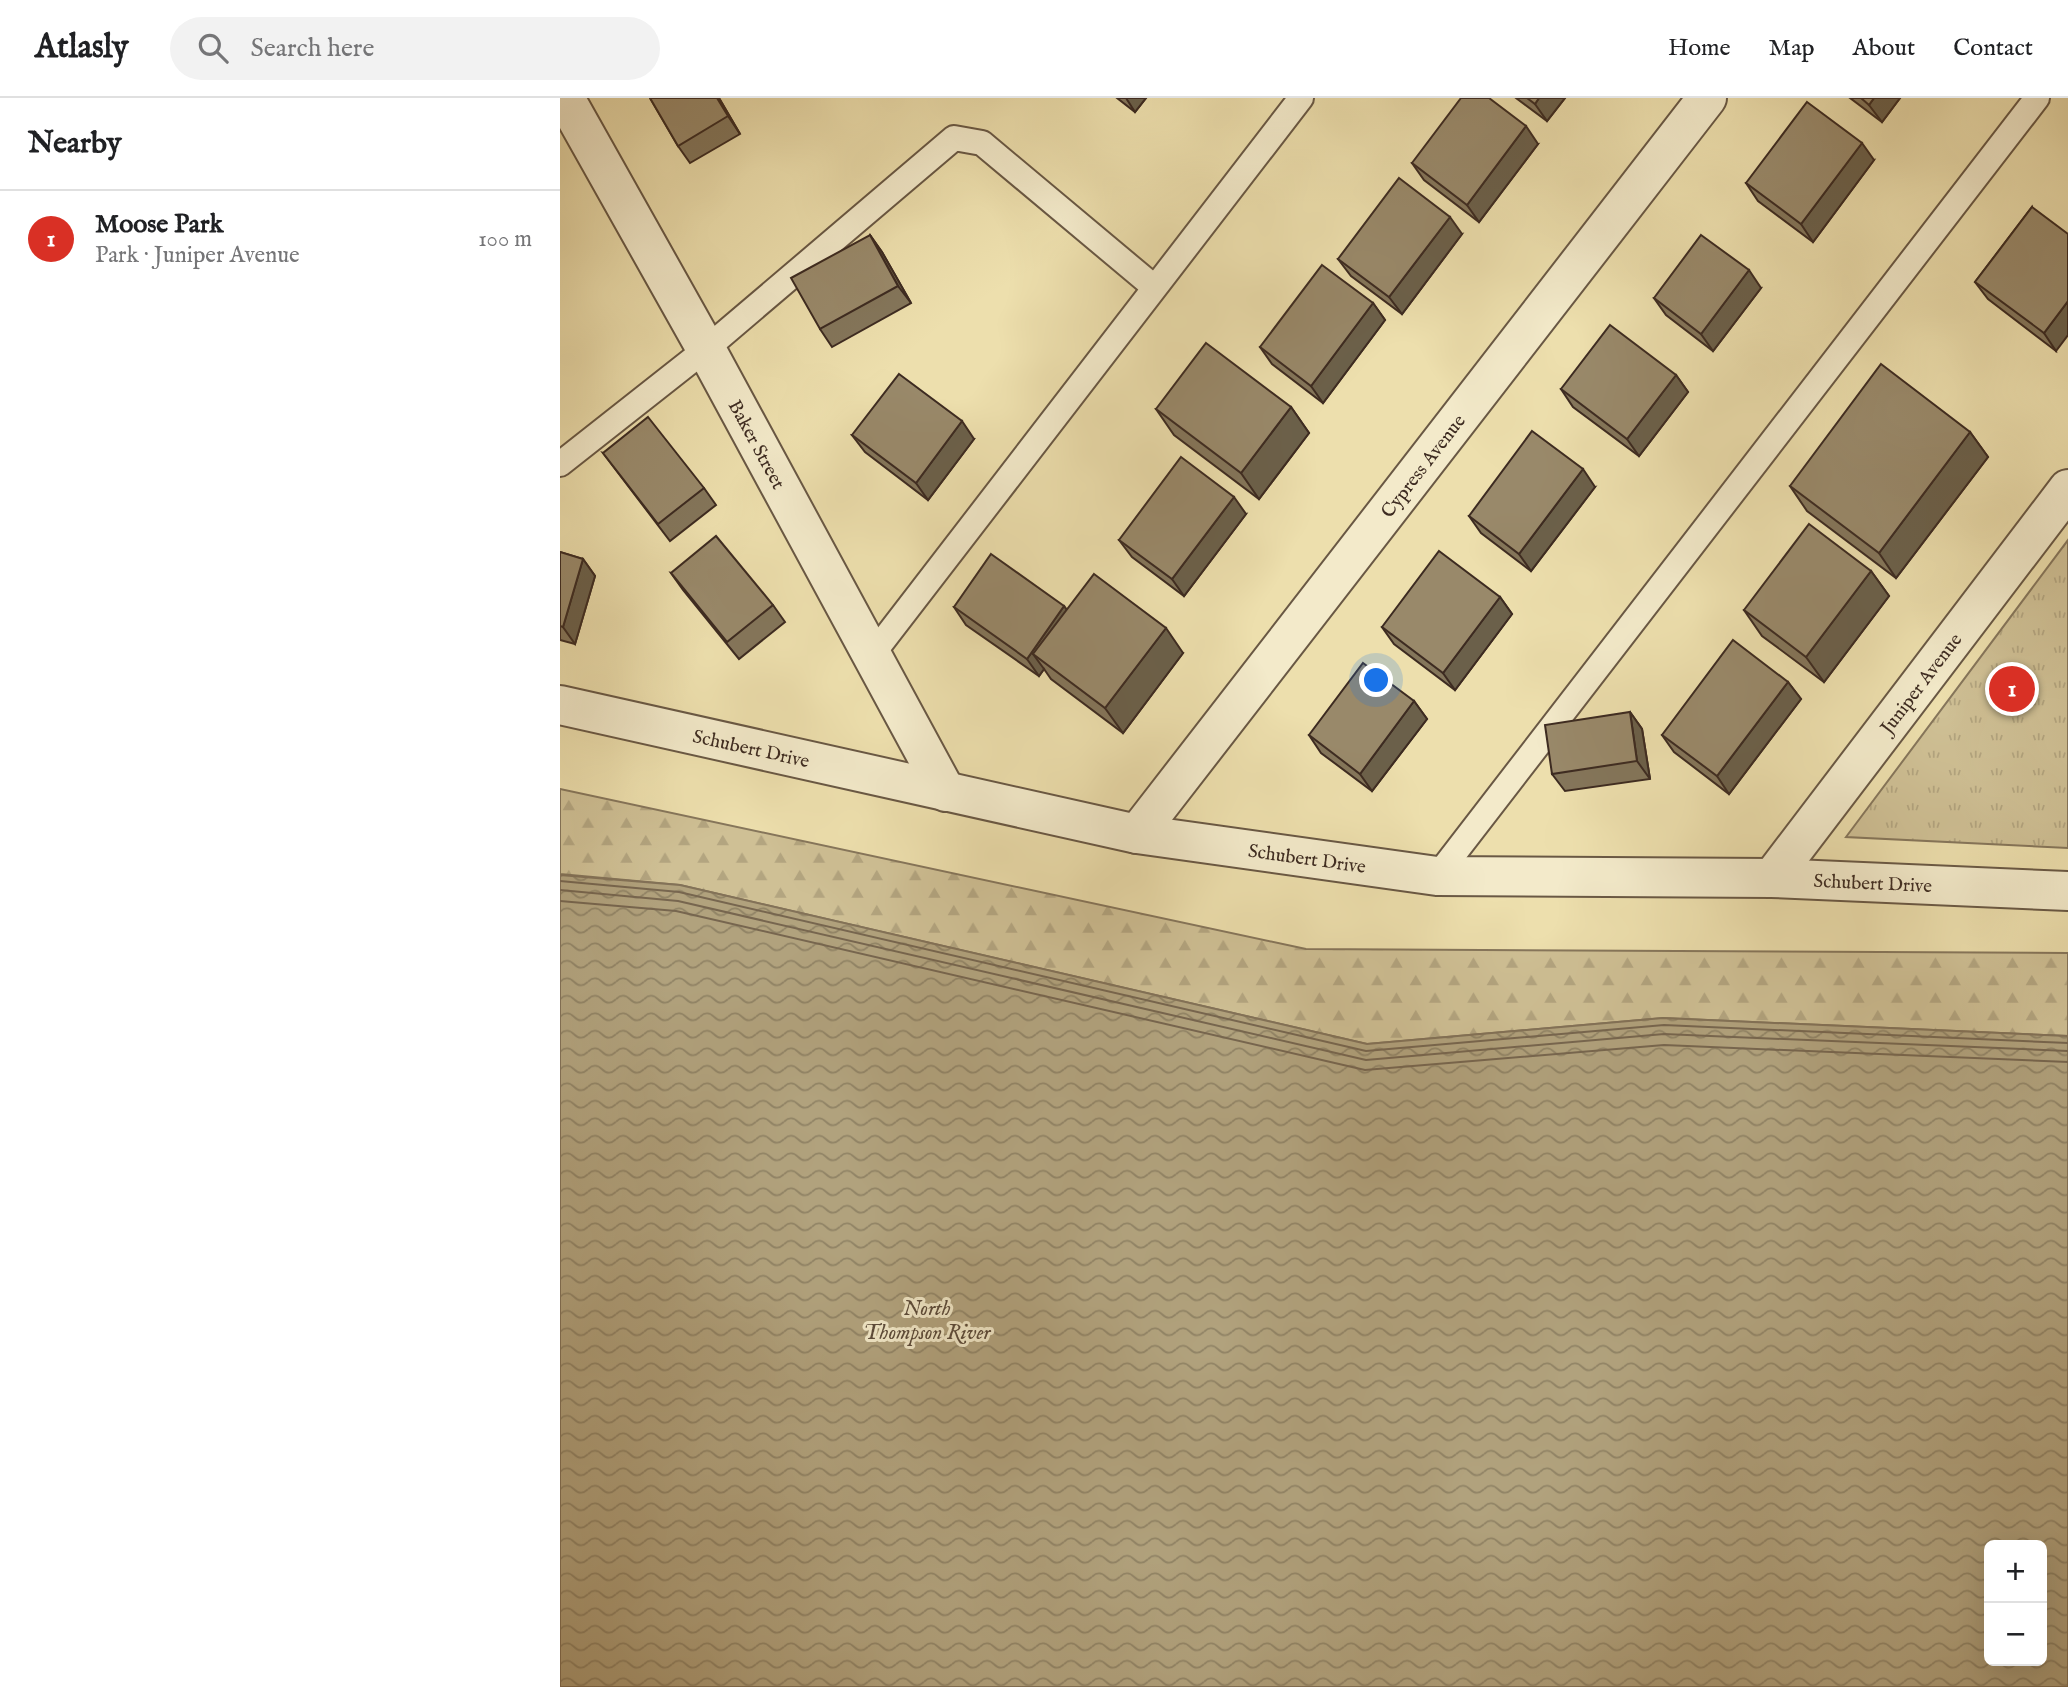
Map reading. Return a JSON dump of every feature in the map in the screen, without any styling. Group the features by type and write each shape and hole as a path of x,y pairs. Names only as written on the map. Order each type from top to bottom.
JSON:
{"street":[{"name":"Baker Street","path":"565,98 706,349 946,792"},
{"name":"Cypress Avenue","path":"1137,834 1707,98"},
{"name":"Juniper Avenue","path":"1772,878 2068,489"},
{"name":"Schubert Drive","path":"560,705 1137,834 1437,876 1772,878 2068,891"}],"lane":[{"path":"872,655 1301,98"},
{"path":"1437,876 2037,98"},
{"path":"560,464 706,349 954,138 982,143 1154,286"}],"green space":[{"path":"2068,540 2068,848 1846,837"},
{"path":"560,789 1306,949 2068,953 2068,1036 1663,1018 1367,1044 680,885 560,874"}],"water":[{"name":"North Thompson River","path":"560,875 680,885 1367,1044 1663,1018 2068,1036 2068,1687 560,1687"}],"building":[{"path":"650,98 717,98 728,116 678,146"},
{"path":"1461,98 1489,98 1526,126 1467,205 1412,163"},
{"path":"1527,98 1539,98 1535,104"},
{"path":"1861,98 1874,98 1869,105"},
{"path":"1807,102 1862,143 1801,224 1746,183"},
{"path":"1399,178 1450,217 1389,297 1338,259"},
{"path":"2032,207 2068,234 2068,301 2044,333 1975,282"},
{"path":"870,235 898,286 820,329 791,278"},
{"path":"1701,235 1749,270 1701,334 1654,298"},
{"path":"1322,265 1373,303 1311,386 1260,347"},
{"path":"1610,325 1676,375 1627,439 1561,389"},
{"path":"1206,343 1291,407 1241,473 1156,409"},
{"path":"1881,364 1970,432 1879,553 1790,486"},
{"path":"899,374 962,421 916,483 852,435"},
{"path":"648,417 704,488 658,524 603,453"},
{"path":"1532,431 1583,469 1519,554 1469,516"},
{"path":"1181,457 1234,497 1172,579 1119,540"},
{"path":"1809,524 1871,571 1806,657 1744,610"},
{"path":"716,536 773,605 727,642 671,573"},
{"path":"1439,551 1500,597 1443,673 1382,627"},
{"path":"560,552 583,559 563,627 560,626"},
{"path":"991,554 1064,606 1027,659 954,607"},
{"path":"1094,574 1166,628 1105,708 1033,654"},
{"path":"1733,640 1788,682 1717,776 1662,735"},
{"path":"1363,663 1414,701 1360,774 1309,735"},
{"path":"1630,712 1637,761 1552,774 1545,725"}],"place":[{"name":"Moose Park","path":"2012,689"}]}
